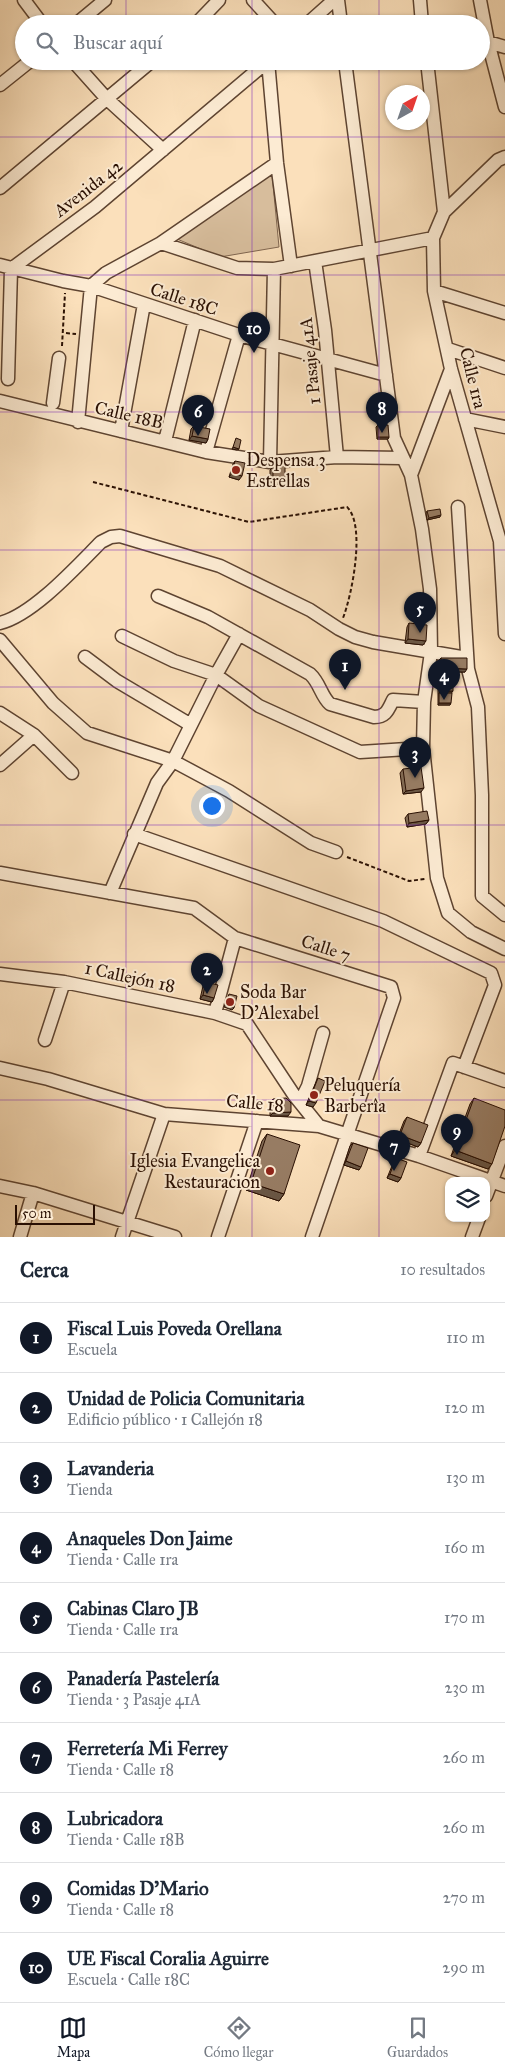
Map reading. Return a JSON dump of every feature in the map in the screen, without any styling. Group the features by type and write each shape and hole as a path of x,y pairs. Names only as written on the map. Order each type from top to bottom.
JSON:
{"street":[{"path":"24,0 35,15"},
{"path":"87,15 105,0"},
{"path":"205,15 219,0"},
{"path":"253,0 267,15"},
{"path":"316,15 334,0"},
{"path":"338,0 340,15"},
{"path":"420,0 421,15"},
{"path":"482,2 484,15"},
{"path":"490,43 505,47"},
{"path":"490,50 505,107"},
{"path":"0,85 19,70"},
{"path":"81,70 106,98 163,150"},
{"path":"0,188 141,70"},
{"name":"Avenida 42","path":"6,267 95,207 257,70"},
{"path":"269,70 277,162 291,266"},
{"path":"347,70 394,438 401,458 411,475 422,529 430,589 431,652 424,702 423,748 437,878 448,913 471,932 505,949"},
{"path":"428,70 444,212"},
{"name":"Calle 1ra","path":"505,157 498,160 444,212 433,238 434,291 448,349 450,369 500,541 505,634"},
{"path":"78,422 90,286 118,266 161,242 277,162"},
{"path":"161,242 237,268 274,270 315,260 433,238"},
{"name":"1 Pasaje 41A","path":"315,260 328,361 337,458"},
{"path":"6,267 8,379"},
{"name":"Calle 18C","path":"6,267 90,286 239,335 328,361 386,375"},
{"path":"270,462 274,345 274,270"},
{"path":"434,291 505,313"},
{"path":"121,431 144,304"},
{"path":"165,441 195,320"},
{"path":"206,452 239,335"},
{"path":"448,349 505,368"},
{"path":"53,403 59,358"},
{"path":"411,475 450,369"},
{"name":"Calle 18B","path":"0,401 14,403 78,422 206,452 270,462 337,458 401,458"},
{"path":"465,419 505,427"},
{"path":"458,507 468,658 478,707 482,795 482,896 505,915"},
{"path":"0,623 8,621 38,602 101,542 111,537 120,536 220,566 310,610 339,629 372,642 468,658"},
{"path":"158,596 208,617 310,674 320,686 324,700 330,704 374,718 386,714 393,700 424,702"},
{"path":"110,893 157,783 173,761 216,674 239,634"},
{"path":"122,636 174,661 216,674 259,706 360,752 423,748"},
{"path":"0,640 53,703 87,733 173,761 229,791 311,843 336,852"},
{"path":"84,657 117,681 191,725"},
{"path":"0,713 34,735 72,773"},
{"path":"0,765 34,735"},
{"path":"134,834 383,921 491,973 495,984 464,1067"},
{"name":"Calle 7","path":"0,873 194,908 235,938 391,988 394,992 394,998 312,1237"},
{"path":"215,1013 235,938"},
{"name":"1 Callejón 18","path":"0,974 64,982 215,1013 247,1024 300,1102 319,1126"},
{"path":"45,1040 64,982"},
{"path":"300,1102 308,1086 323,1033"},
{"path":"419,1156 452,1063 505,1081"},
{"name":"Calle 18","path":"0,1068 48,1079 164,1114 319,1126 347,1136 419,1156 505,1186"},
{"path":"122,1237 164,1114"},
{"path":"218,1237 258,1121"},
{"path":"490,1184 505,1146"},
{"path":"0,1186 33,1193 175,1237"},
{"path":"20,1237 33,1193"},
{"path":"472,1237 478,1222"}],"path":[{"path":"93,482 249,522 347,507 353,513 356,555 349,602 339,629"},
{"path":"336,852 409,881 437,878"}],"shaded area":[{"path":"268,172 272,174 279,247 220,257 177,239"}],"building":[{"path":"378,425 388,425 389,437 378,437"},
{"path":"194,426 210,429 208,439 192,436"},
{"path":"236,438 241,440 239,449 233,447"},
{"path":"235,461 245,463 242,476 232,473"},
{"path":"285,466 285,480 273,481 273,467"},
{"path":"440,509 441,515 429,518 427,511"},
{"path":"409,623 427,625 426,641 408,639"},
{"path":"441,658 467,658 467,669 441,668"},
{"path":"441,680 453,681 453,691 441,691"},
{"path":"439,693 452,693 451,703 439,703"},
{"path":"421,767 424,788 406,791 403,769"},
{"path":"427,811 429,820 409,823 408,814"},
{"path":"206,982 218,985 214,998 203,995"},
{"name":"Soda Bar D'Alexabel","path":"229,994 237,996 234,1008 225,1005"},
{"name":"Peluquería Barberîa","path":"318,1078 325,1081 316,1103 309,1101"},
{"path":"286,1098 291,1103 291,1112 273,1113 273,1099"},
{"path":"474,1098 505,1110 505,1126 492,1164 455,1150"},
{"path":"407,1117 428,1125 421,1143 400,1135"},
{"name":"Iglesia Evangelica Restauracion","path":"267,1134 300,1145 284,1194 251,1183"},
{"path":"353,1143 368,1148 361,1167 346,1161"},
{"path":"396,1158 407,1162 401,1178 390,1174"}],"place":[{"name":"UE Fiscal Coralia Aguirre","path":"254,353"},
{"name":"Lubricadora","path":"382,433"},
{"name":"Panadería Pastelería","path":"198,436"},
{"name":"Despensa 3 Estrellas","path":"236,470"},
{"name":"Cabinas Claro JB","path":"420,633"},
{"name":"Fiscal Luis Poveda Orellana","path":"345,690"},
{"name":"Anaqueles Don Jaime","path":"444,700"},
{"name":"Lavanderia","path":"415,778"},
{"name":"Unidad de Policia Comunitaria","path":"207,994"},
{"name":"Soda Bar D'Alexabel","path":"230,1002"},
{"name":"Peluquería Barberîa","path":"314,1095"},
{"name":"Comidas D'Mario","path":"457,1155"},
{"name":"Iglesia Evangelica Restauracion","path":"270,1171"},
{"name":"Ferretería Mi Ferrey","path":"394,1171"}]}
